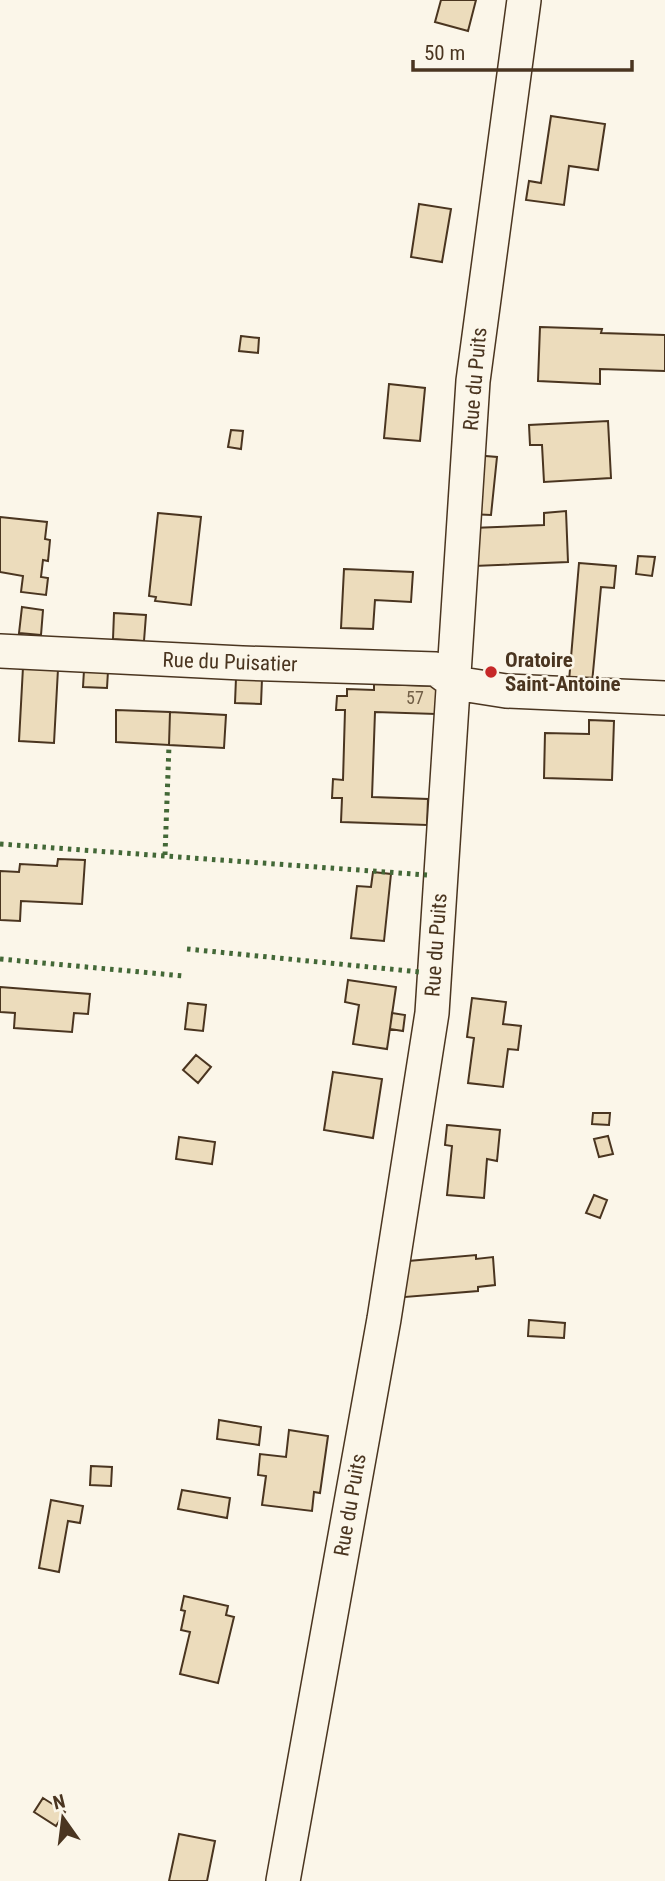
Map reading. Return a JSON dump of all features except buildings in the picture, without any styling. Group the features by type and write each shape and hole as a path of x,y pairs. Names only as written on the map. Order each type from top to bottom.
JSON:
{"street":[{"name":"Rue du Puits","path":"283,1881 384,1319 432,1013 473,381 524,0"},
{"name":"Rue du Puisatier","path":"0,651 436,669 455,682 506,691 665,698"}],"hedge":[{"path":"165,855 169,745"},
{"path":"0,844 427,875"},
{"path":"187,949 420,972"},
{"path":"0,959 184,976"}],"place":[{"name":"Oratoire Saint-Antoine","path":"491,672"}]}
